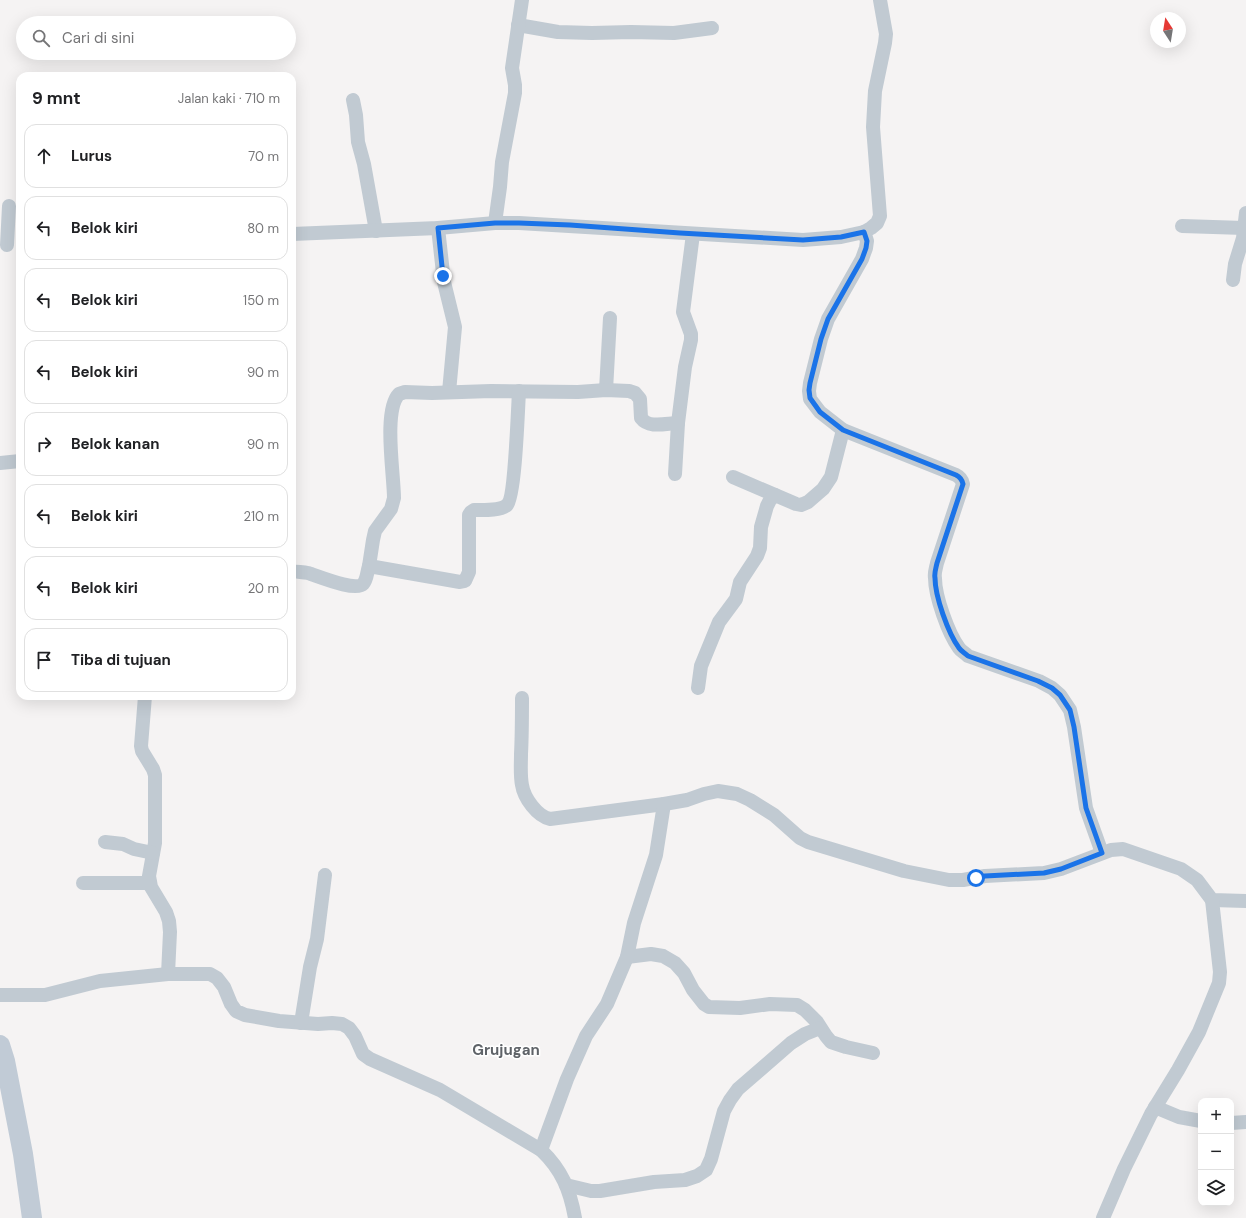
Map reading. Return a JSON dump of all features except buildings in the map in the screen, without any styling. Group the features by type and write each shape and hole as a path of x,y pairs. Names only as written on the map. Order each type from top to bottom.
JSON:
{"street":[{"path":"495,223 502,162 515,93 512,68 522,0"},
{"path":"296,234 438,228 495,223 570,225 803,240 841,237 864,232 878,222 880,216 873,127 875,91 886,39 880,0"},
{"path":"518,25 558,32 592,33 630,32 674,34 712,28"},
{"path":"353,100 356,115 358,142 364,164 376,231"},
{"path":"9,244 10,206"},
{"path":"1232,280 1243,238 1246,213"},
{"path":"1182,226 1244,228"},
{"path":"438,228 444,282 455,327 449,392"},
{"path":"864,232 867,241 862,259 828,319 821,339 811,379 809,390 810,398 820,412 843,430 956,475 962,480 963,484 934,576 935,588 940,607 959,648 968,656 1038,681 1052,688 1060,695 1070,710 1074,727 1086,808 1097,855"},
{"path":"675,474 678,423 685,367 691,340 691,334 683,312 693,234"},
{"path":"606,390 610,318"},
{"path":"369,566 460,582 465,581 469,572 469,515 474,510 503,508 509,503 515,467 519,391"},
{"path":"296,572 307,573 340,584 358,587 362,586 364,583 376,531 391,509 394,498 391,421 393,402 399,394 405,392 629,391 635,393 640,399 641,418 644,422 650,424 678,423"},
{"path":"733,477 801,505 808,502 823,489 831,477 843,430"},
{"path":"0,463 16,461"},
{"path":"698,688 702,666 719,622 736,599 740,582 757,556 760,548 761,527 767,506 775,495"},
{"path":"522,698 522,785 531,804 545,818 550,819 664,804 687,800 718,791 737,794 750,800 774,815 800,838 808,842 904,871 949,880 964,880 985,876 1044,873 1061,869 1111,850 1123,849 1181,869 1197,880 1212,900 1220,972 1219,984 1199,1032 1178,1070 1154,1107 1124,1169 1104,1218"},
{"path":"145,700 141,746 142,751 153,769 155,776 155,843 149,876 150,884 166,912 169,921 170,932 168,974"},
{"path":"541,1150 567,1079 586,1036 607,1004 627,957 634,923 656,855 664,804"},
{"path":"105,842 123,844 134,849 154,853"},
{"path":"301,1023 310,967 317,940 325,875"},
{"path":"83,883 150,884"},
{"path":"1212,900 1246,901"},
{"path":"627,957 651,954 663,956 675,964 684,974 704,1004 709,1007 740,1008 770,1004 797,1005 805,1010 831,1042 846,1047 873,1052"},
{"path":"0,995 45,995 100,981 168,974 210,974 217,978 224,987 230,1004 236,1010 245,1015 301,1023 342,1024 349,1028 355,1036 363,1054 370,1059 440,1090 541,1150 548,1157 566,1185 572,1199 575,1218"},
{"path":"566,1185 591,1191 600,1191 654,1182 685,1180 697,1176 706,1170 724,1111 738,1089 791,1043 805,1034 820,1028"},
{"path":"0,1045 5,1061 23,1154 32,1218"},
{"path":"1154,1107 1179,1117 1198,1120"},
{"path":"1234,1123 1246,1122"}],"district":[{"name":"Grujugan","path":"506,1050"}],"route":[{"path":"443,276 438,228 495,223 519,223 803,240 841,237 864,232 867,241 862,259 828,319 821,339 810,383 810,398 820,412 843,430 956,475 962,480 963,484 934,576 935,588 940,607 959,648 968,656 1038,681 1052,688 1060,695 1070,710 1074,727 1086,808 1102,853 1061,869 1044,873 985,876 976,878"}]}
